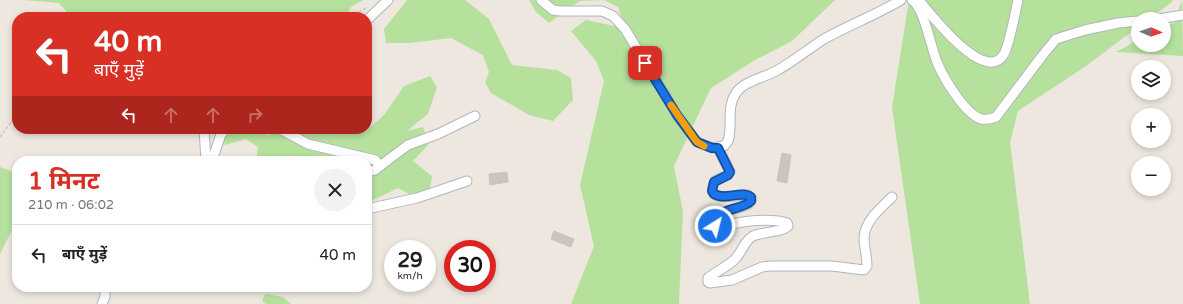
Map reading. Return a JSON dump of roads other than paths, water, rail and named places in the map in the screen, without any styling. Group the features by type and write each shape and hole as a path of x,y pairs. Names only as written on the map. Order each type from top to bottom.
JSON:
{"street":[{"path":"372,15 388,0"},
{"path":"541,0 553,10 602,11 613,16 625,30 677,115 694,138 701,145 712,148 724,146 728,141 732,104 735,94 739,90 755,80 784,67 828,38 871,17 901,0"},
{"path":"913,0 922,4 965,50 975,57 990,62 1000,59 1007,48 1018,0"},
{"path":"913,0 918,6 922,15 937,62 944,76 965,106 974,115 990,120 996,117 1056,39 1085,30 1131,22"},
{"path":"1171,17 1183,15"},
{"path":"372,171 378,169 408,145 438,134 475,116"},
{"path":"204,134 206,156"},
{"path":"214,156 221,134"},
{"path":"289,134 308,144 358,156"},
{"path":"718,148 730,172 728,175 715,181 712,188 713,193 722,197 746,195 750,196 752,199 748,204 722,213 715,226 719,227 743,222 764,221 782,221 787,223 788,226 785,229 751,237 745,243 740,254 734,260 708,278 708,282 710,283 732,280 762,267 770,266 826,265 864,270 868,266 864,237 866,228 871,219 892,197"},
{"path":"372,159 375,160 380,166"},
{"path":"372,208 417,198 467,181"},
{"path":"102,304 104,292"}]}
